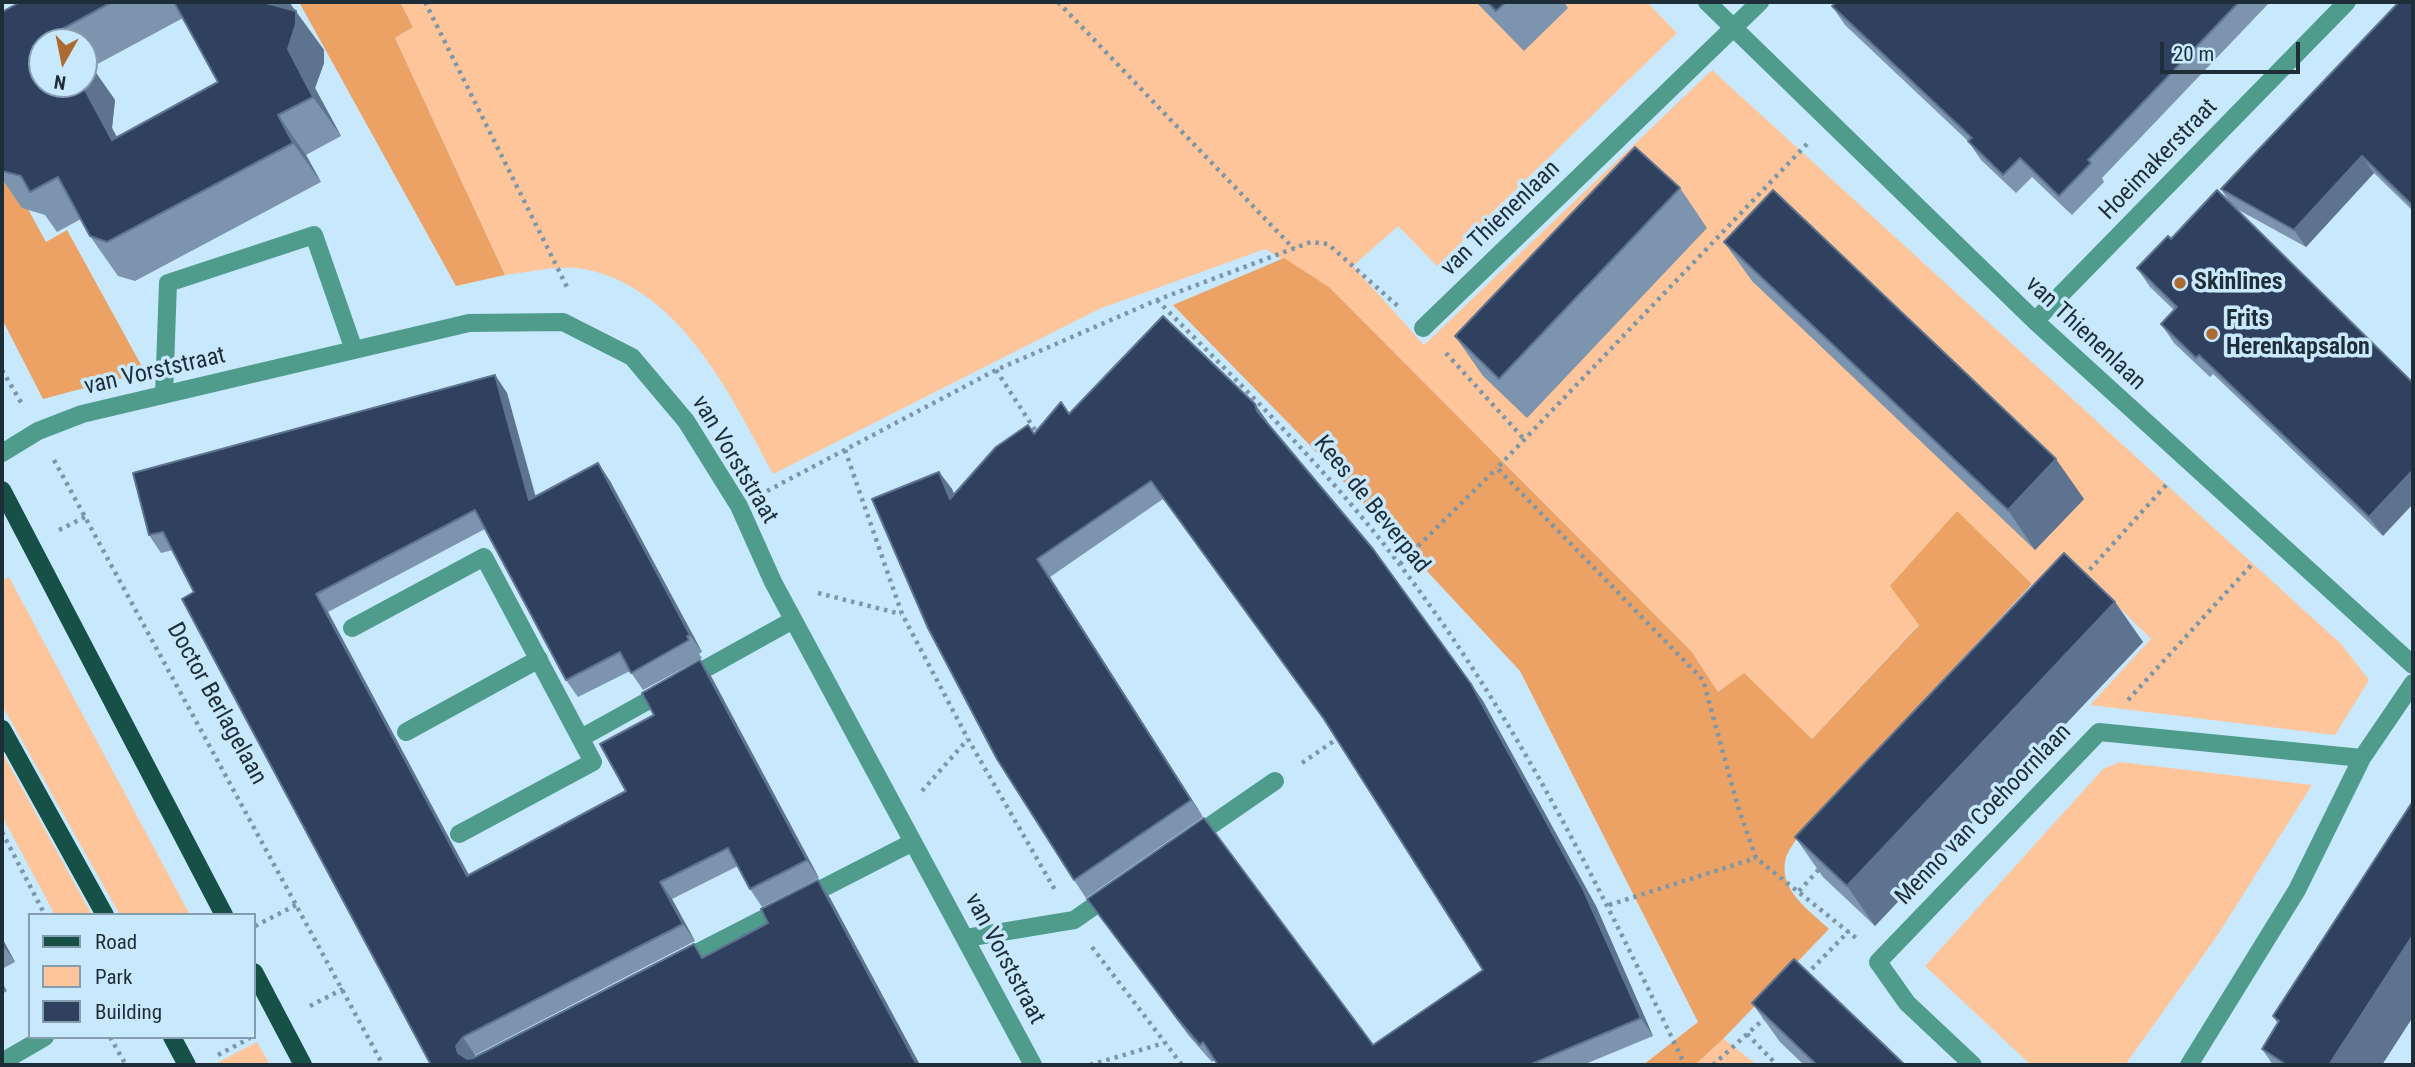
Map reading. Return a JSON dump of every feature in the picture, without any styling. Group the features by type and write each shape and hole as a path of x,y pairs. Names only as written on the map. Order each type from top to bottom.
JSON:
{"main road":[{"path":"2,490 223,913"},
{"path":"2,729 104,913"},
{"path":"256,976 303,1065"},
{"path":"173,1039 187,1065"}],"street":[{"name":"van Thienenlaan","path":"1707,2 1828,123 2035,321 2413,665"},
{"path":"1733,29 1760,2"},
{"name":"Hoeimakerstraat","path":"2035,321 2347,2"},
{"name":"van Thienenlaan","path":"1423,328 1733,29"},
{"path":"164,395 167,283 314,235 354,350"},
{"name":"van Vorststraat","path":"2,453 38,431 82,414 469,323 563,322 632,357 686,421 739,506 773,582 1033,1065"},
{"path":"352,628 484,557 593,762 459,834"},
{"path":"580,738 793,620"},
{"path":"406,732 538,660"},
{"path":"2189,1065 2297,890 2362,758 2413,683"},
{"name":"Menno van Coehoornlaan","path":"1878,962 2099,732 2362,758"},
{"path":"1175,850 1275,781"},
{"path":"666,970 913,842"},
{"path":"966,938 1074,920 1130,881"},
{"path":"1878,962 1907,1003 1973,1065"},
{"path":"2,1062 42,1039"}],"path":[{"path":"425,2 591,336"},
{"path":"1058,2 1294,249"},
{"path":"1399,564 1497,468 1828,123"},
{"path":"739,506 996,370 1157,300 1311,242 1328,244 1423,328 1523,438"},
{"name":"Kees de Beverpad","path":"1157,300 1305,450 1399,564 1463,654 1539,777 1609,905 1685,1065"},
{"name":"Doctor Berlagelaan","path":"2,369 298,904 383,1065"},
{"path":"996,370 1035,430"},
{"path":"845,450 902,614 968,738 1040,867 1074,920 1110,974 1182,1065"},
{"path":"2076,584 2187,462"},
{"path":"1497,468 1703,680 1738,807 1756,858 1850,931 1878,962"},
{"path":"2099,732 2274,540"},
{"path":"773,582 902,614"},
{"path":"1452,661 1463,654"},
{"path":"1275,781 1352,729"},
{"path":"900,817 968,738"},
{"path":"2,832 44,913"},
{"path":"1609,905 1756,858"},
{"path":"1799,891 1826,860"},
{"path":"256,926 298,904"},
{"path":"1803,979 1850,931"},
{"path":"1713,1065 1775,1008"},
{"path":"1747,1034 1777,1065"},
{"path":"111,1039 126,1065"},
{"path":"209,1060 247,1039"},
{"path":"1090,1065 1164,1043"}],"green space":[{"path":"400,2 1647,2 1677,33 1437,266 1398,226 1353,266 1424,345 1712,70 2341,644 2369,680 2335,735 2090,705 2151,639 2081,570 2032,584 1956,511 1919,624 1812,739 1744,674 1718,692 1692,652 1329,287 1265,249 1099,309 773,474 720,380 699,350 676,322 649,298 619,280 585,269 555,268 505,275 395,38 413,27"},
{"path":"9,577 189,913 119,913 2,705 2,581"},
{"path":"2,752 91,913 54,913 2,816"},
{"path":"2120,762 2312,785 2217,936 2125,1065 2031,1065 1925,966 2103,769"},
{"path":"1724,1039 1757,1065 1695,1065"},
{"path":"257,1042 270,1065 213,1065"}],"shaded area":[{"path":"299,2 400,2 413,27 395,38 505,275 456,286"},
{"path":"2,161 46,242 67,230 145,372 43,399 2,319"},
{"path":"1284,258 1329,287 1692,652 1718,692 1744,673 1812,739 1919,625 1890,586 1957,511 2032,584 1801,832 1786,858 1787,882 1805,908 1829,929 1695,1065 1643,1065 1698,1022 1520,671 1302,437 1173,305"}],"building":[{"path":"20,2 112,2 64,28 28,28 28,98 89,98 112,140 218,82 174,2 267,2 296,11 296,24 288,49 313,97 278,115 293,143 107,242 90,236 58,177 30,192 21,176 2,171 2,12"},
{"path":"1487,2 1506,2 1496,11"},
{"path":"1837,2 2239,2 2088,160 2091,163 2059,196 2020,158 2003,175 1968,141 1972,138 1832,6"},
{"path":"2399,2 2413,2 2413,206 2362,156 2294,230 2221,189"},
{"path":"1635,147 1680,188 1499,379 1455,336"},
{"path":"1773,190 2056,459 2008,510 1724,242"},
{"path":"2217,190 2413,383 2413,470 2369,517 2199,355 2196,358 2161,324 2177,307 2137,268 2168,236 2171,239"},
{"path":"1163,316 1255,404 1257,411 1373,549 1471,684 1583,889 1641,1018 1529,1065 1218,1065 1203,1042 1200,1045 1177,1018 1087,899 1204,818 1373,1045 1483,970 1324,719 1151,481 1037,559 1191,800 1074,880 997,759 928,628 872,499 939,472 950,499 996,447 1028,425 1034,434 1061,402 1069,414"},
{"path":"495,375 529,500 598,463 690,635 687,636 689,640 631,673 620,652 566,680 475,510 316,594 467,876 626,791 600,744 654,715 642,693 700,660 807,860 750,889 728,848 660,882 683,924 463,1037 456,1046 458,1053 467,1059 473,1058 694,944 702,958 768,923 761,909 818,880 917,1065 431,1065 182,599 194,592 163,532 149,535 133,473"},
{"path":"2064,553 2115,602 1847,886 1795,837"},
{"path":"2413,801 2413,935 2329,1065 2287,1065 2262,1049 2279,1021 2273,1016"},
{"path":"1794,959 1905,1065 1817,1065 1752,1003"}],"place":[{"name":"Skinlines","path":"2180,283"},
{"name":"Frits Herenkapsalon","path":"2212,334"}]}
